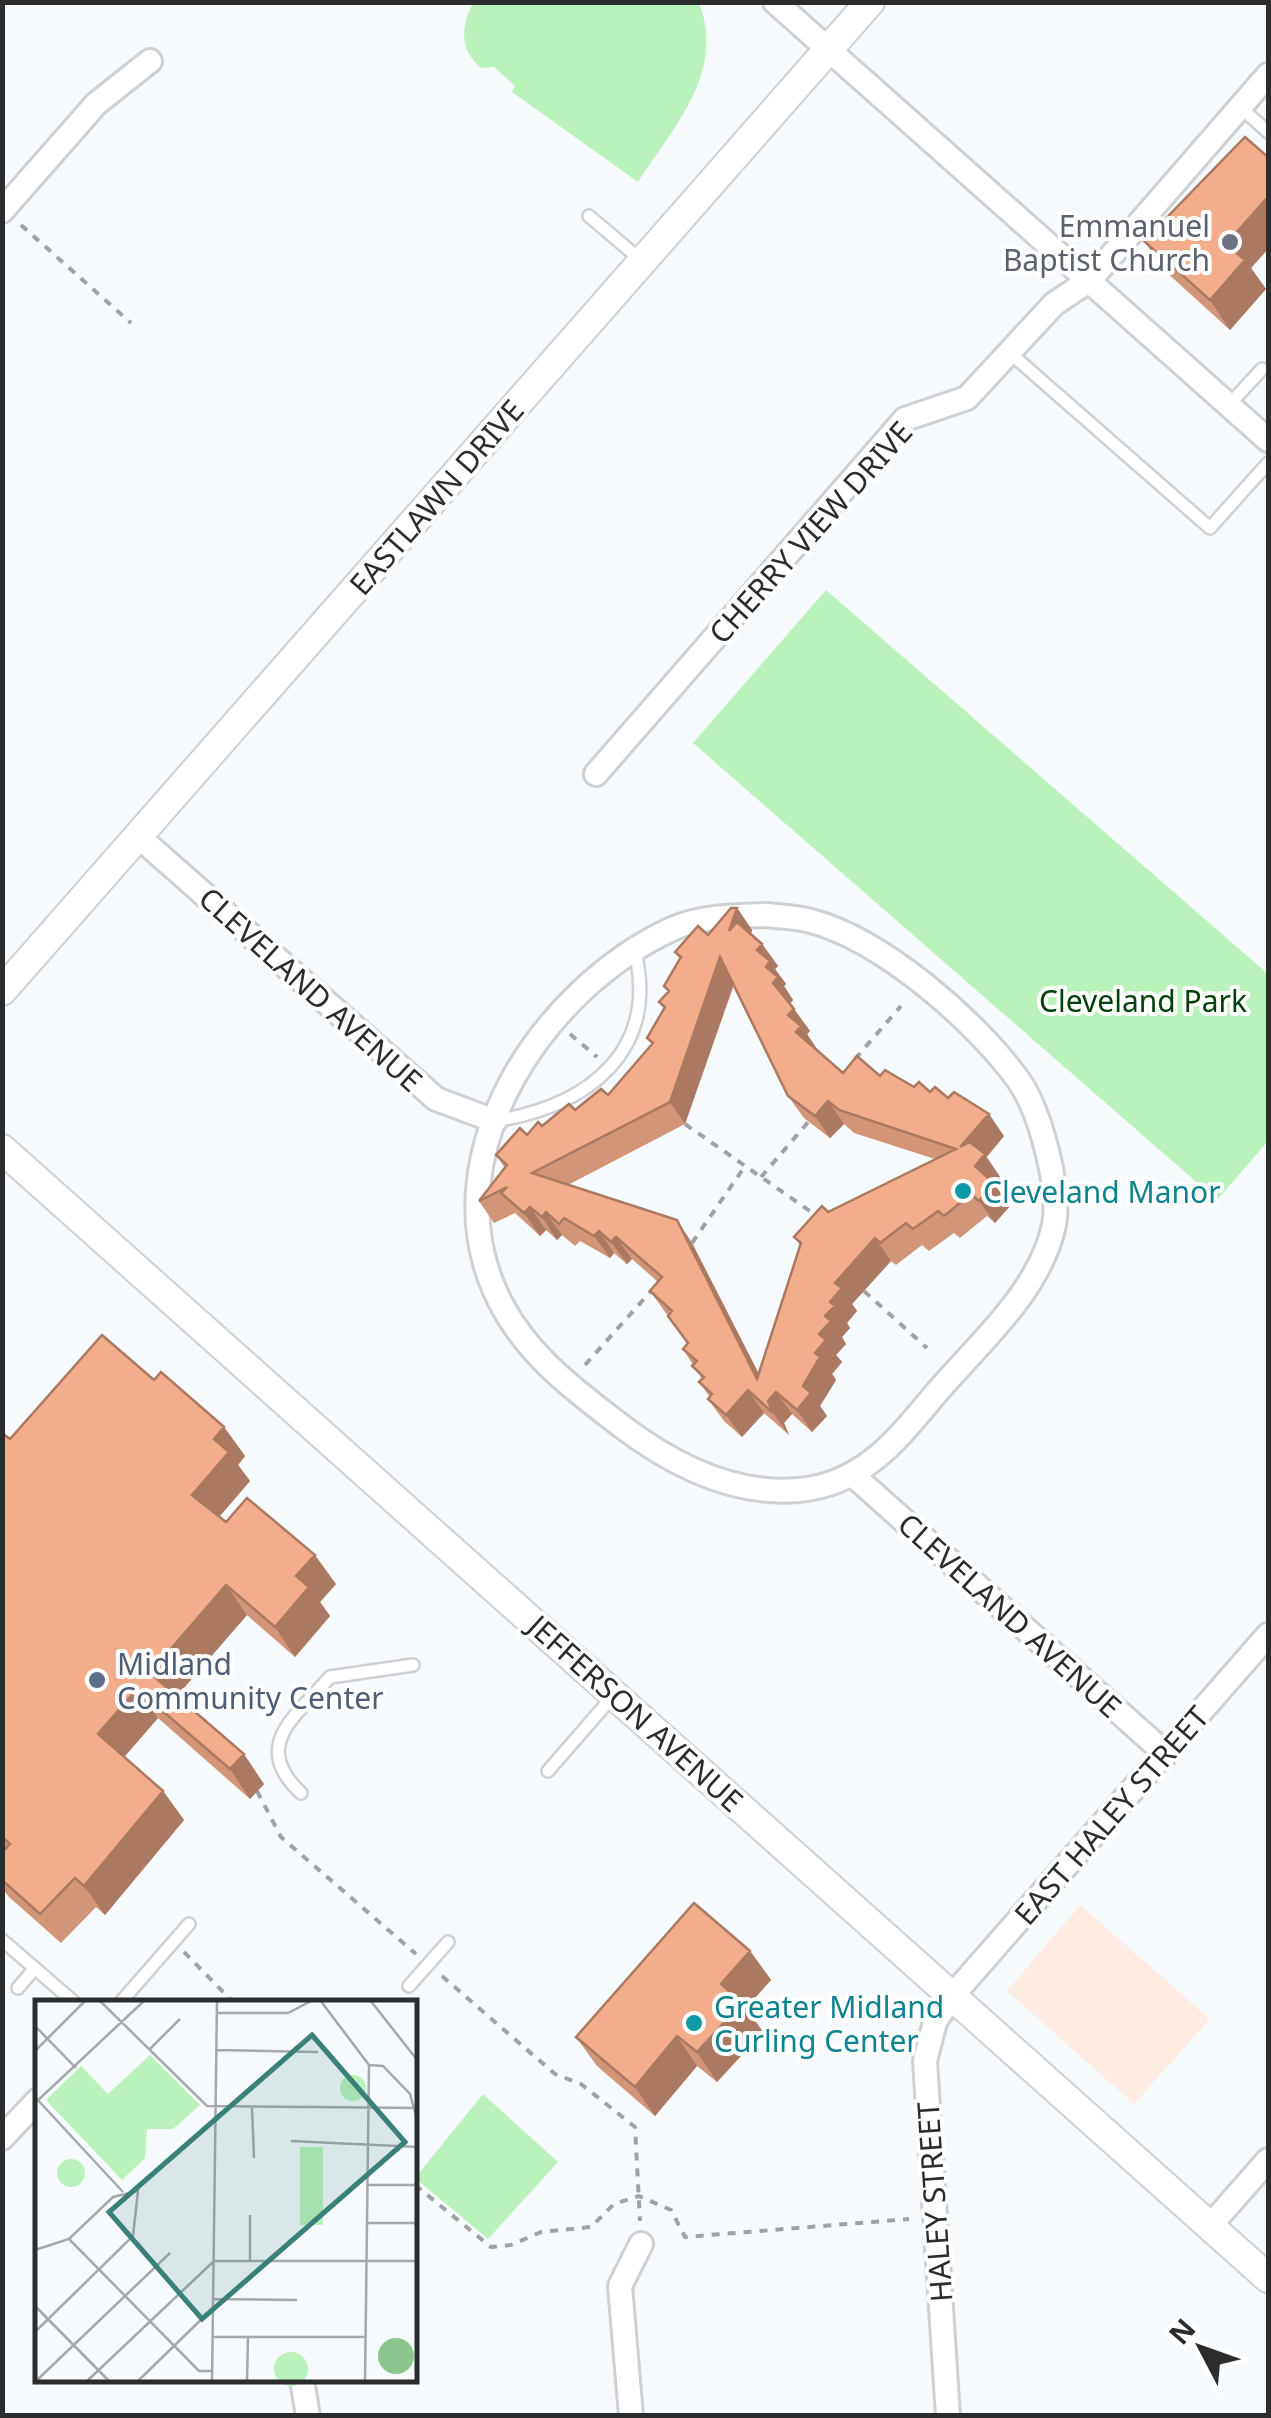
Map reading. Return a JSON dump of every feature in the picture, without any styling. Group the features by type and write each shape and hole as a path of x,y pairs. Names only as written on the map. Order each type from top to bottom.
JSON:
{"street":[{"path":"775,2 1268,440"},
{"name":"EASTLAWN DRIVE","path":"2,991 870,2"},
{"path":"8,215 96,104 150,61"},
{"name":"CHERRY VIEW DRIVE","path":"596,774 905,419 967,398 1054,304 1090,280 1268,75"},
{"name":"CLEVELAND AVENUE","path":"139,836 425,1090 495,1120"},
{"path":"767,915 812,921 858,942 910,976 974,1027 1022,1085 1051,1164 1055,1221 1043,1261 1020,1295 888,1450 855,1476 800,1490 746,1487 700,1474 638,1439 568,1386 522,1340 495,1291 480,1246 474,1198 483,1147 539,1038 569,1004 635,951 675,928 719,916 767,915"},
{"name":"JEFFERSON AVENUE","path":"2,1149 1268,2278"},
{"name":"CLEVELAND AVENUE","path":"855,1476 1166,1754"},
{"name":"EAST HALEY STREET","path":"953,1996 1268,1635"},
{"name":"HALEY STREET","path":"948,2416 925,2061 935,2022 953,1996"},
{"path":"2,2138 35,2101"},
{"path":"1210,2226 1268,2160"},
{"path":"631,2416 620,2286 641,2244"},
{"path":"302,2383 308,2416"}],"lane":[{"path":"1240,107 1268,132"},
{"path":"589,216 642,261"},
{"path":"1010,354 1210,528 1268,463"},
{"path":"1229,405 1262,368"},
{"path":"495,1120 532,1115 569,1101 604,1076 623,1050 639,1008 644,987 635,951"},
{"path":"301,1793 284,1777 276,1750 286,1728 330,1677 413,1665"},
{"path":"548,1771 614,1695"},
{"path":"123,2000 189,1924"},
{"path":"2,1940 72,2000"},
{"path":"409,1986 448,1942"},
{"path":"18,1988 35,1968"}],"path":[{"path":"8,215 131,324"},
{"path":"851,1063 901,1006"},
{"path":"566,1031 598,1059"},
{"path":"761,1177 810,1120"},
{"path":"686,1124 828,1224"},
{"path":"692,1243 745,1166"},
{"path":"585,1366 659,1283"},
{"path":"864,1291 927,1348"},
{"path":"257,1791 281,1837 555,2074 581,2084 636,2128 641,2244"},
{"path":"173,1942 231,2000"}],"shaded area":[{"path":"1080,1905 1210,2019 1134,2104 1007,1991"}],"green space":[{"path":"473,3 699,3 706,28 701,75 680,119 638,182 512,92 515,86 494,67 481,68 469,53 464,37"},
{"name":"Cleveland Park","path":"826,590 1268,974 1268,1141 1217,1200 693,743"},
{"path":"483,2094 558,2162 488,2239 418,2181 418,2174"}],"building":[{"path":"1245,137 1268,157 1268,197 1226,244 1245,260 1210,300 1144,241"},
{"name":"Cleveland Manor","path":"731,908 737,908 729,931 737,922 762,944 757,950 770,961 766,967 778,977 773,983 794,1009 788,1015 801,1026 796,1032 843,1073 857,1056 880,1076 885,1070 914,1087 919,1082 930,1092 935,1087 948,1098 954,1092 989,1114 960,1147 970,1142 985,1154 975,1166 994,1183 979,1201 971,1194 944,1216 938,1211 913,1229 906,1223 880,1243 875,1238 835,1283 842,1288 830,1302 835,1306 825,1316 831,1321 819,1334 826,1340 815,1353 820,1357 803,1386 811,1393 797,1410 776,1392 768,1401 773,1413 748,1390 726,1415 708,1399 712,1394 699,1382 704,1377 692,1366 697,1361 683,1349 688,1343 668,1316 672,1311 650,1291 662,1277 616,1237 611,1242 599,1231 594,1236 564,1218 559,1224 546,1212 542,1217 530,1207 524,1213 501,1193 507,1187 479,1201 507,1165 496,1155 520,1128 527,1135 538,1122 542,1126 569,1104 575,1110 601,1089 608,1095 653,1043 647,1038 665,1007 659,1002 669,991 664,986 681,957 675,952 698,926 708,935","holes":["720,957 788,1096 815,1116 828,1101 839,1110 956,1149 828,1212 822,1206 794,1237 801,1243 757,1379 677,1220 532,1173 670,1102"]},
{"name":"Midland Community Center","path":"102,1335 154,1380 161,1372 224,1427 214,1439 229,1452 192,1495 226,1522 247,1498 315,1555 296,1576 309,1587 275,1627 226,1585 150,1673 244,1754 230,1769 137,1689 98,1734 163,1791 84,1886 75,1878 40,1914 2,1880 2,1852 10,1844 2,1837 2,1433 10,1439"},
{"path":"694,1903 750,1951 721,1984 742,2003 697,2052 677,2036 635,2087 576,2037"}],"place":[{"name":"Emmanuel Baptist Church","path":"1230,242"},
{"name":"Cleveland Manor","path":"963,1191"},
{"name":"Midland Community Center","path":"97,1680"},
{"name":"Greater Midland Curling Center","path":"694,2023"}]}
